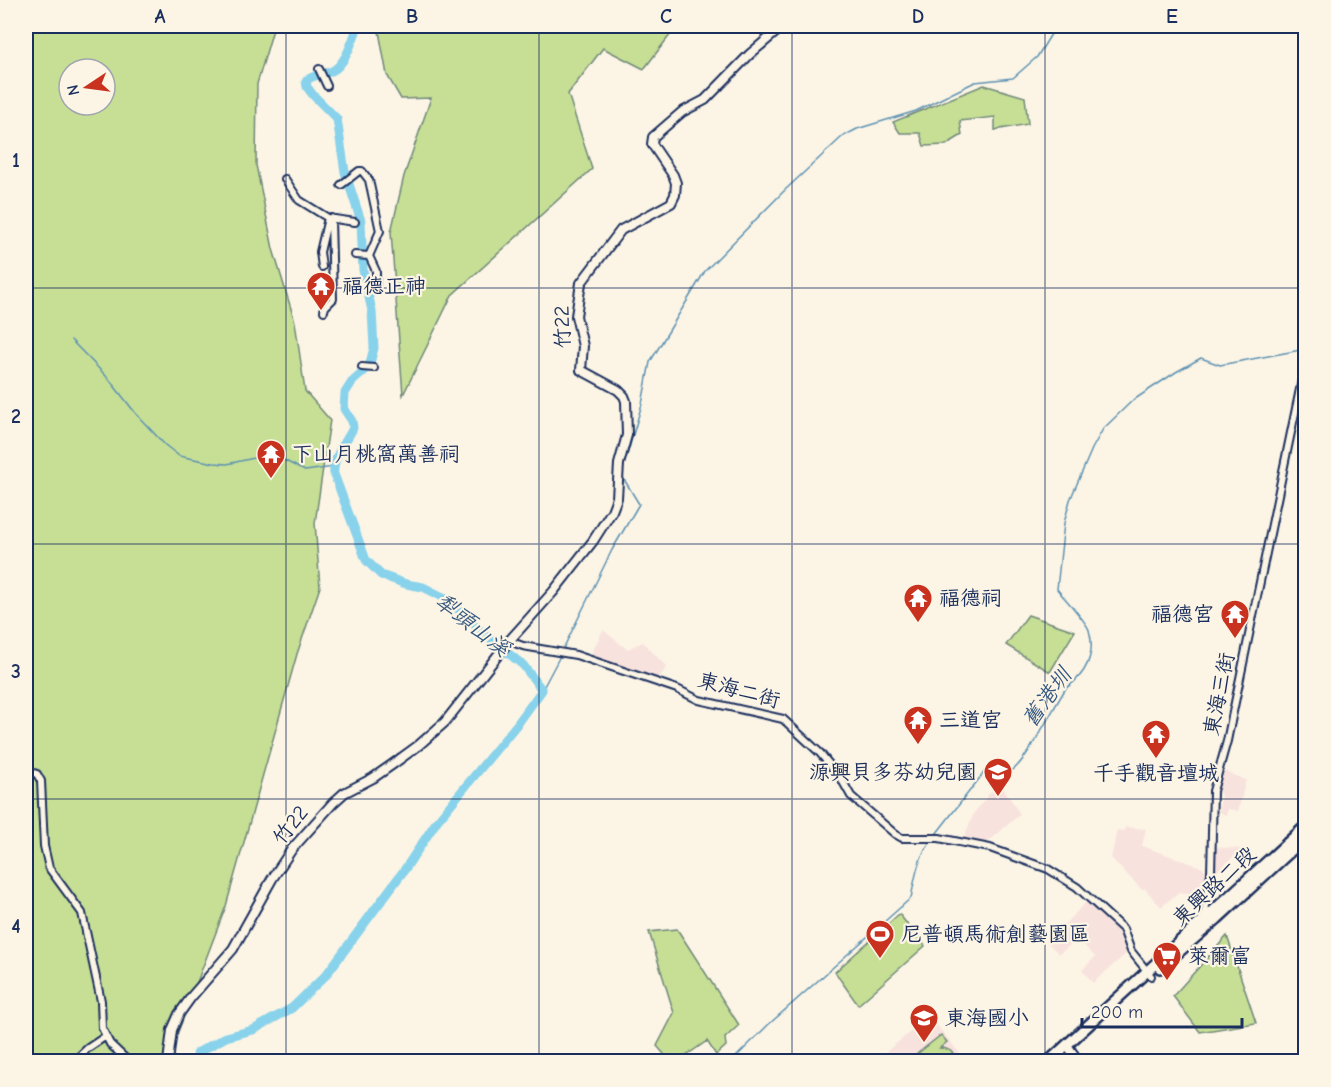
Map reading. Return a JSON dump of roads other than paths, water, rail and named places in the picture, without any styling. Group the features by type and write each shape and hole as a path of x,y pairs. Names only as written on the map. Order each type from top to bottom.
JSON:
{"main road":[{"name":"東興路二段","path":"1204,925 1305,826"},
{"name":"東興路二段","path":"1048,1062 1064,1054 1204,925 1305,837"}],"street":[{"name":"竹22","path":"168,1062 172,1030 179,1014 233,949 272,879 292,849 333,802 393,764 445,722 509,640 553,592 587,549 612,511 617,498 619,464 627,435 626,401 618,390 581,370 583,346 576,316 581,284 621,230 671,203 675,195 676,183 673,175 652,144 653,137 682,112 705,100 750,54 783,26"},
{"path":"320,71 327,86"},
{"path":"345,181 362,171 369,180 380,231 362,256 376,271 376,285"},
{"path":"285,179 299,200 330,218 355,222"},
{"path":"322,267 320,252 330,218"},
{"path":"324,310 333,299 330,218"},
{"name":"東海三街","path":"1204,925 1211,873 1213,791 1227,741 1305,360"},
{"path":"364,368 374,368"},
{"name":"東海二街","path":"509,640 523,646 570,654 646,678 699,700 783,719 820,753 851,795 895,834 902,838 939,838 990,848 1048,869 1077,887 1123,928 1131,951 1149,975"},
{"path":"26,775 31,772 38,774 41,781 44,846 49,868 82,913 87,928 101,1001 102,1028 110,1044 129,1062"},
{"path":"73,1062 106,1036"},
{"path":"1064,1054 1079,1062"}],"waterway":[{"name":"犁頭山溪","path":"200,1062 197,1053 226,1037 253,1030 292,1008 326,975 405,869 437,821 518,723 542,690 523,665 483,633 447,599 423,587 381,575 366,560 334,474 337,455 353,428 352,421 344,409 345,393 352,382 369,367 374,348 372,311 363,270 361,221 345,172 337,119 313,95 306,81 337,68 348,51 358,26"},
{"path":"623,469 642,404 650,362 705,271 785,190 842,137 857,129 916,111 975,82 1013,78 1037,57 1056,26"},
{"path":"71,340 108,378 137,415 165,445 179,456 227,464 272,454 305,471 334,467"},
{"name":"舊港圳","path":"936,834 986,770 1008,772 1020,763 1066,688 1079,677 1088,663 1091,647 1089,630 1057,589 1064,523 1070,500 1103,429 1132,401 1201,358 1220,365 1306,349"},
{"path":"563,649 612,550 639,504 622,476"},
{"path":"542,690 560,656"},
{"name":"舊港圳","path":"731,1062 768,1025 911,898 920,861 931,841"}],"place":[{"name":"福德正神","path":"321,312"},
{"name":"下山月桃窩萬善祠","path":"271,480"},
{"name":"福德祠","path":"918,624"},
{"name":"福德宮","path":"1235,640"},
{"name":"三道宮","path":"918,746"},
{"name":"千手觀音壇城","path":"1156,760"},
{"name":"源興貝多芬幼兒園","path":"998,798"},
{"name":"尼普頓馬術創藝園區","path":"880,960"},
{"name":"萊爾富","path":"1167,982"},
{"name":"東海國小","path":"924,1044"}]}
